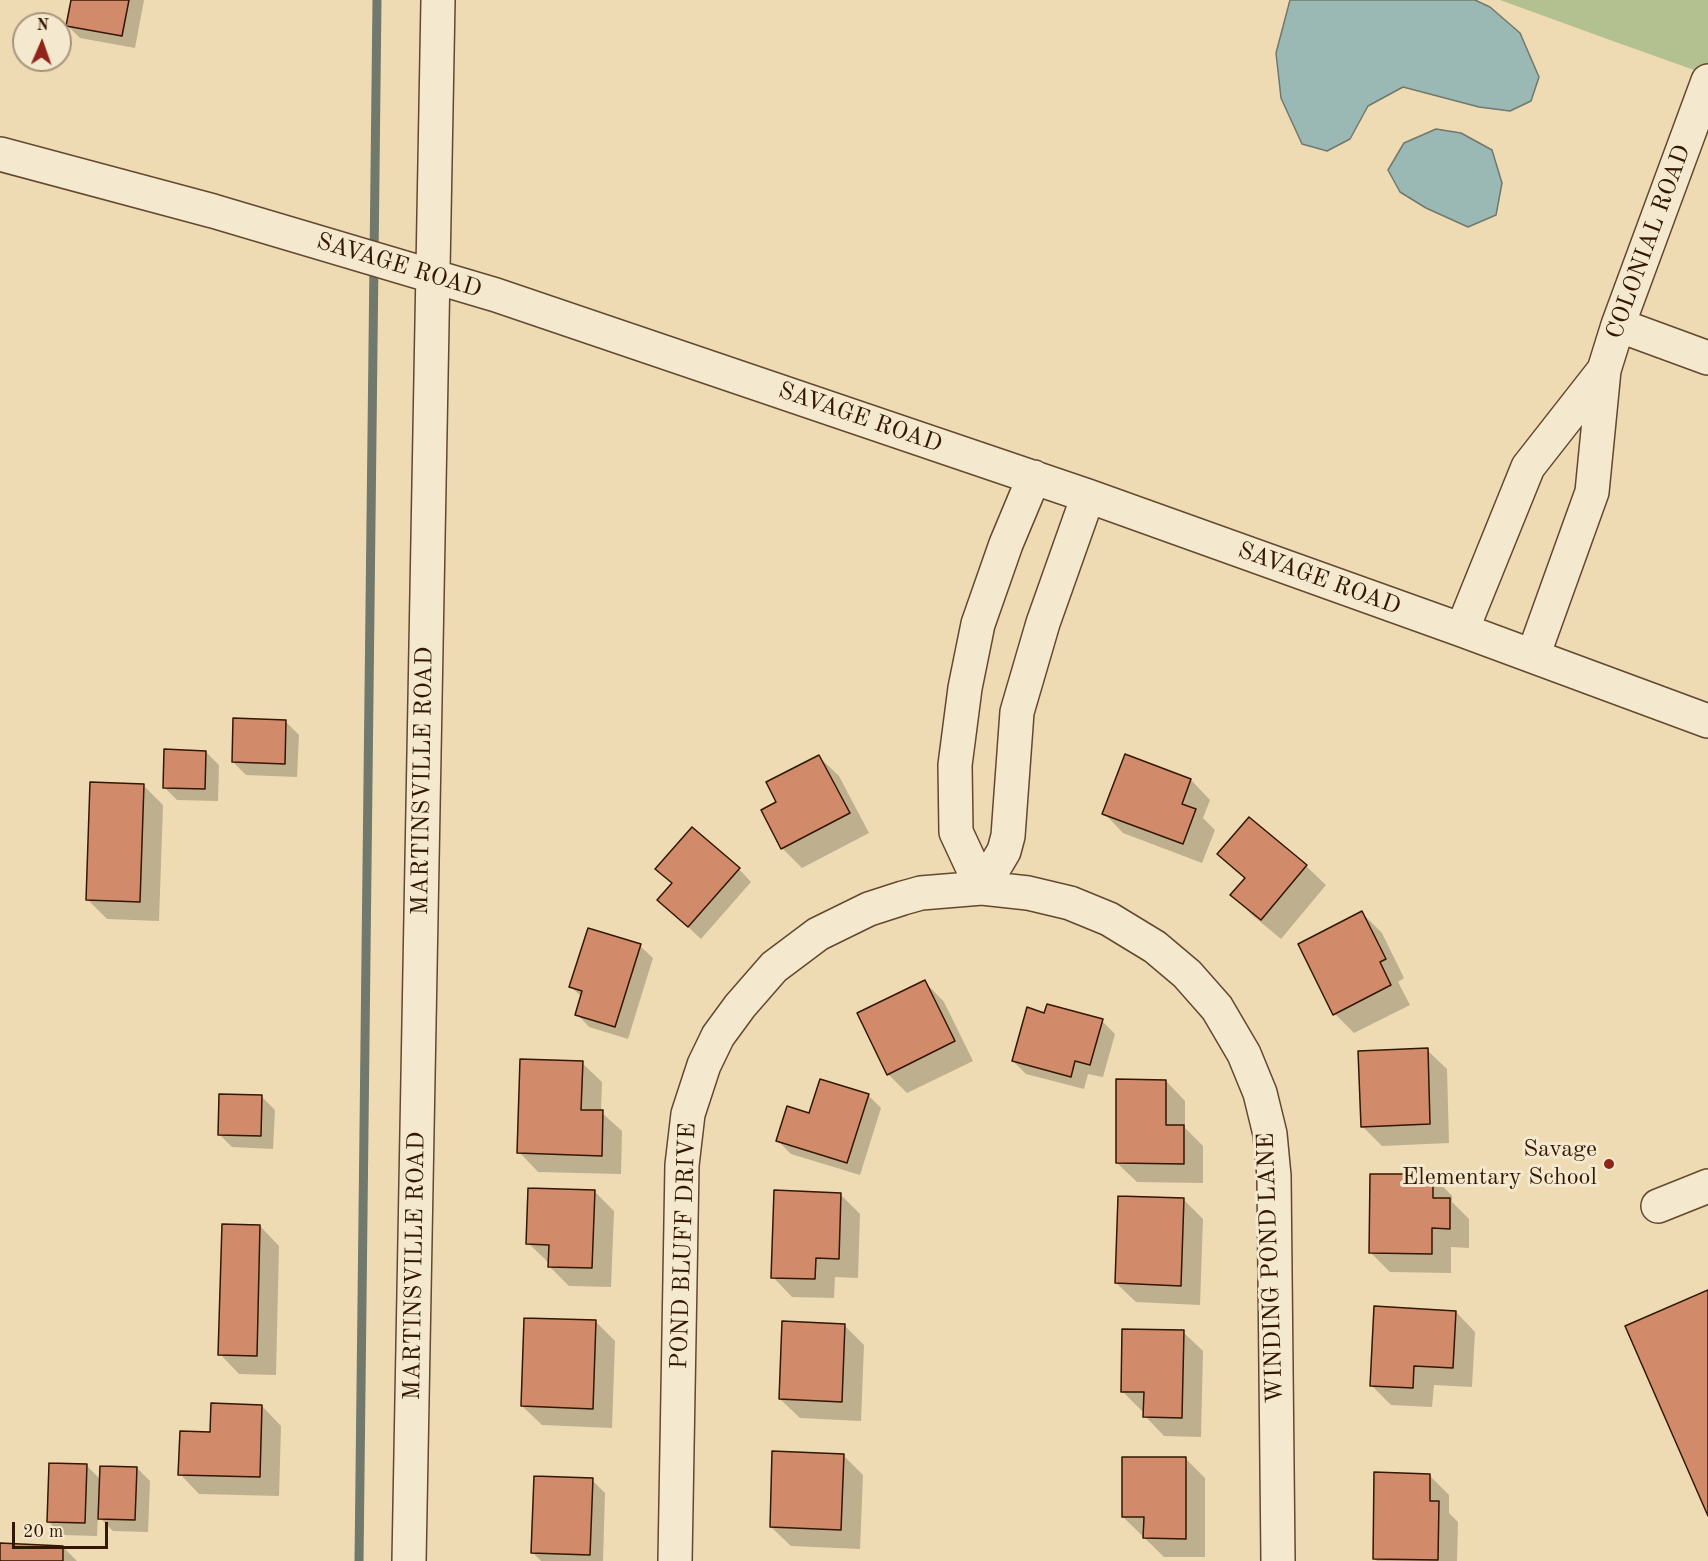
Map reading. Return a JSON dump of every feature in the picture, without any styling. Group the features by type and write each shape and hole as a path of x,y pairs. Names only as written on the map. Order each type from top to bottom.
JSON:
{"street":[{"name":"MARTINSVILLE ROAD","path":"409,1561 438,0"},
{"name":"COLONIAL ROAD","path":"1533,656 1592,492 1604,370 1618,325 1708,81"},
{"name":"SAVAGE ROAD","path":"0,154 213,211 496,295 1088,496 1462,630 1708,722"},
{"path":"1618,325 1708,358"},
{"name":"COLONIAL ROAD","path":"1462,630 1528,467 1604,370"},
{"path":"982,888 956,832 957,754 965,688 978,624 1006,544 1034,477"},
{"path":"982,888 1004,851 1008,836 1017,712 1043,623 1088,496"},
{"name":"POND BLUFF DRIVE","path":"675,1561 682,1165 688,1114 704,1065 718,1036 740,1006 774,967 818,934 869,909 903,898 921,893 982,888"},
{"name":"WINDING POND LANE","path":"982,888 1028,893 1070,903 1109,919 1155,947 1187,974 1217,1008 1244,1054 1260,1093 1270,1134 1274,1176 1278,1561"},
{"path":"1658,1206 1708,1186"}],"green space":[{"path":"1500,0 1708,0 1708,75 1610,40"}],"water":[{"path":"1290,0 1475,0 1490,7 1520,33 1539,77 1531,101 1510,111 1479,107 1403,87 1368,106 1350,139 1327,151 1302,144 1281,98 1276,53"},
{"path":"1436,129 1461,133 1492,150 1502,183 1496,215 1468,227 1426,208 1400,192 1388,170 1404,143"}],"building":[{"path":"71,0 129,0 122,36 72,27 72,12 69,12"},
{"path":"233,718 286,720 285,764 232,762"},
{"path":"164,749 206,751 205,789 163,788"},
{"path":"1125,754 1191,779 1182,804 1196,809 1183,844 1102,814"},
{"path":"819,755 850,813 781,849 761,810 776,802 766,782"},
{"path":"90,782 144,784 140,902 86,900"},
{"path":"1249,817 1307,865 1261,920 1230,895 1245,878 1217,854"},
{"path":"692,827 740,868 688,927 657,900 672,883 655,869"},
{"path":"1362,911 1386,959 1380,962 1391,985 1333,1015 1298,944"},
{"path":"588,928 641,944 615,1027 575,1015 582,991 569,987"},
{"path":"925,980 955,1041 887,1075 857,1013"},
{"path":"1047,1004 1103,1019 1090,1065 1075,1061 1071,1077 1012,1061 1027,1007 1044,1013"},
{"path":"1428,1048 1430,1124 1361,1127 1358,1051"},
{"path":"520,1059 583,1061 581,1110 603,1110 602,1156 517,1153"},
{"path":"820,1079 869,1094 847,1163 776,1141 787,1106 809,1113"},
{"path":"1116,1079 1166,1080 1166,1125 1184,1125 1184,1164 1116,1163"},
{"path":"219,1094 262,1095 261,1136 218,1135"},
{"path":"1370,1174 1433,1174 1433,1198 1450,1198 1450,1229 1432,1228 1432,1254 1369,1253"},
{"path":"528,1188 595,1190 592,1268 548,1267 549,1245 526,1244"},
{"path":"774,1190 841,1193 839,1259 816,1258 815,1279 771,1278"},
{"path":"1118,1196 1184,1198 1181,1286 1115,1283"},
{"path":"222,1224 260,1225 257,1356 218,1355"},
{"path":"1708,1290 1708,1516 1625,1326"},
{"path":"1374,1306 1456,1311 1453,1368 1414,1366 1413,1388 1370,1386"},
{"path":"524,1318 596,1320 593,1409 521,1406"},
{"path":"782,1321 845,1324 842,1402 779,1399"},
{"path":"1122,1329 1184,1330 1182,1418 1143,1417 1144,1392 1121,1392"},
{"path":"211,1403 262,1405 260,1477 178,1475 180,1431 210,1432"},
{"path":"772,1451 844,1454 841,1530 770,1527"},
{"path":"1122,1457 1186,1457 1186,1539 1143,1538 1144,1517 1122,1517"},
{"path":"49,1463 87,1464 85,1523 47,1522"},
{"path":"100,1466 137,1467 135,1520 98,1519"},
{"path":"1374,1472 1430,1474 1430,1501 1439,1501 1438,1560 1373,1559"},
{"path":"534,1476 593,1478 590,1555 531,1553"},
{"path":"0,1543 63,1546 63,1561 0,1561"}],"waterway":[{"path":"359,1561 377,0"}],"place":[{"name":"Savage Elementary School","path":"1609,1164"}]}
